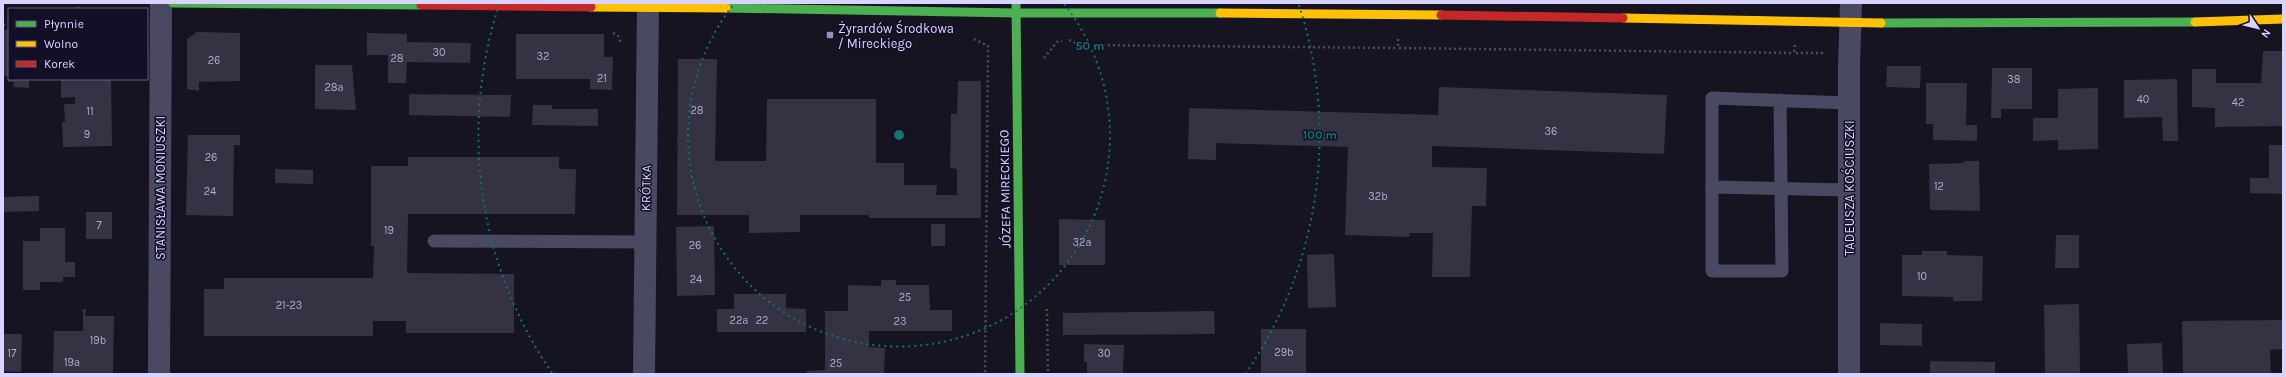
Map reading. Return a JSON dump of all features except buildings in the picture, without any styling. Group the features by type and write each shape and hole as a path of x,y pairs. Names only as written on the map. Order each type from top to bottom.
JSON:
{"street":[{"name":"STANISŁAWA MONIUSZKI","path":"159,374 160,3"},
{"path":"173,3 648,5 1016,13 1335,8 1398,14 1851,13 2134,23 2283,19"},
{"name":"JÓZEFA MIRECKIEGO","path":"1016,3 1020,374"},
{"name":"KRÓTKA","path":"644,374 648,5"},
{"name":"TADEUSZA KOŚCIUSZKI","path":"1849,374 1849,103 1851,13"}],"lane":[{"path":"1780,100 1782,271 1712,272 1712,98 1780,100 1849,103"},
{"path":"1712,187 1781,190 1849,190"},
{"path":"434,241 646,242"}],"path":[{"path":"1398,14 1398,48"},
{"path":"970,36 988,46 985,374"},
{"path":"1044,62 1044,55 1058,41 1070,40 1080,45 1794,53"},
{"path":"1047,303 1048,374"}],"traffic: fast":[{"path":"173,3 421,5"},
{"path":"1016,3 1020,374"},
{"path":"726,8 1017,13 1220,13"},
{"path":"1881,23 2195,22"}],"traffic: slow":[{"path":"591,7 726,8"},
{"path":"1220,13 1441,15"},
{"path":"1623,18 1881,23"},
{"path":"2195,22 2283,19"}],"traffic: jam":[{"path":"421,5 591,7"},
{"path":"1441,15 1623,18"}],"place":[{"name":"Żyrardów Środkowa / Mireckiego","path":"830,35"}]}
